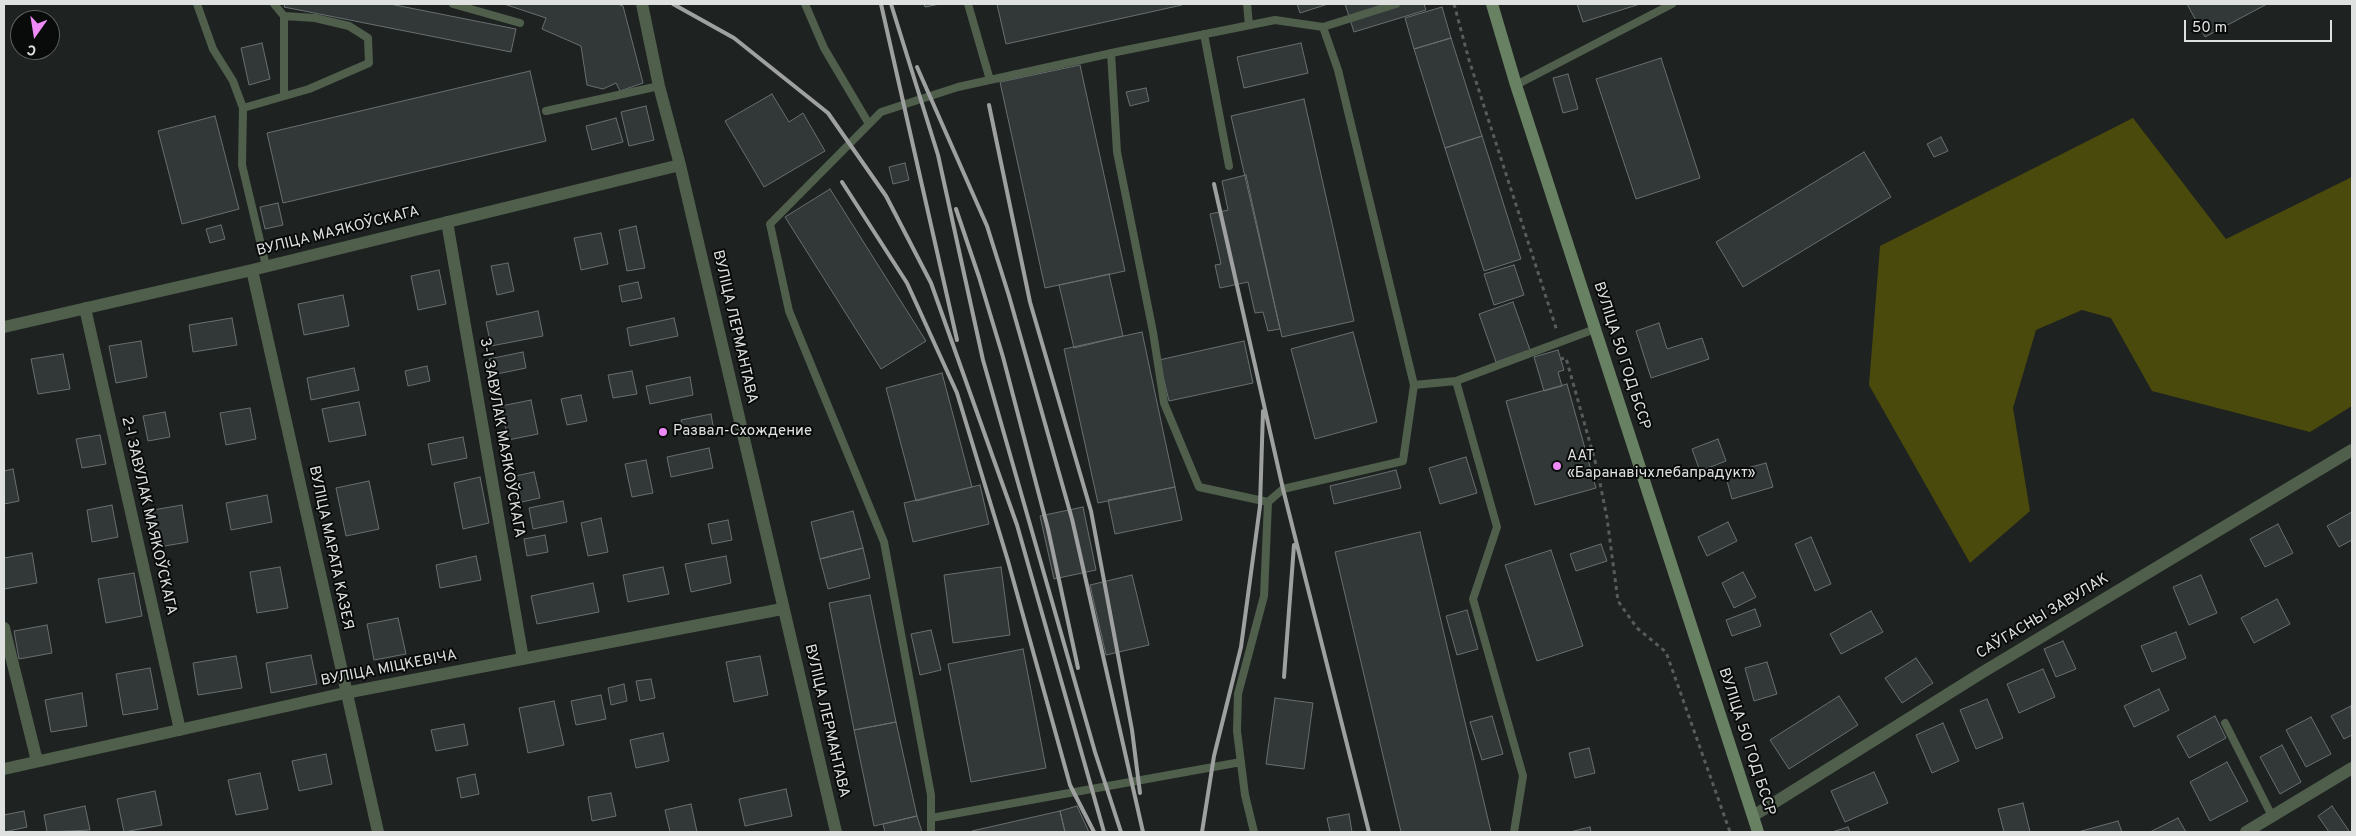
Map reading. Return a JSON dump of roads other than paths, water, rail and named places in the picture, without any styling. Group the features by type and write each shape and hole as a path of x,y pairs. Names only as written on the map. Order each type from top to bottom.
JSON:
{"main road":[{"name":"ВУЛІЦА 50 ГОД БССР","path":"1492,4 1516,85 1758,832"}],"street":[{"name":"ВУЛІЦА ЛЕРМАНТАВА","path":"642,4 659,86 680,165 782,609 836,832"},
{"name":"ВУЛІЦА МАЯКОЎСКАГА","path":"4,327 252,270 680,165"},
{"name":"3-І ЗАВУЛАК МАЯКОЎСКАГА","path":"447,222 522,659"},
{"name":"ВУЛІЦА МАРАТА КАЗЕЯ","path":"252,270 345,693 378,832"},
{"name":"2-І ЗАВУЛАК МАЯКОЎСКАГА","path":"85,308 180,730"},
{"name":"САЎГАСНЫ ЗАВУЛАК","path":"1752,816 1984,672 2352,450"},
{"name":"ВУЛІЦА МІЦКЕВІЧА","path":"4,769 345,693 782,609"},
{"path":"4,628 37,761"},
{"path":"2246,832 2273,818 2352,768"}],"lane":[{"path":"198,4 213,49 233,80 243,108 242,165 266,266"},
{"path":"274,4 284,16 284,96"},
{"path":"453,4 520,23"},
{"path":"804,4 824,48 869,124"},
{"path":"968,4 990,80"},
{"path":"1246,4 1249,25"},
{"path":"931,832 931,795 884,542 789,311 770,224 881,112 958,87 1112,53 1275,20 1323,27 1396,4"},
{"path":"1516,85 1672,4"},
{"path":"243,108 309,89 369,63 368,38 349,26 315,18 284,16"},
{"path":"1254,832 1245,794 1237,731 1238,694 1264,596 1268,502 1284,489 1403,462 1414,385 1338,70 1323,27"},
{"path":"1204,34 1230,166"},
{"path":"1112,53 1117,152 1153,332 1164,403 1199,487 1268,502"},
{"path":"546,111 659,86"},
{"path":"1414,385 1456,381 1595,329"},
{"path":"1456,381 1497,527 1473,599 1523,776 1514,832"},
{"path":"2225,723 2273,818"},
{"path":"931,818 1241,762"}],"railway":[{"path":"673,4 734,38 828,113 886,196 931,283 1017,525 1104,832"},
{"path":"881,4 957,340"},
{"path":"891,4 938,155 983,360 1095,752 1121,832"},
{"path":"917,67 987,226 1009,296 1072,519 1143,832"},
{"path":"989,105 1030,302 1091,511 1132,730 1140,793"},
{"path":"842,182 907,283 957,393 1008,561 1070,785 1094,832"},
{"path":"1214,184 1283,489 1369,832"},
{"path":"956,209 1003,357 1048,529 1078,668"},
{"path":"1202,832 1214,756 1241,647 1260,506 1263,411"},
{"path":"1284,677 1294,545"}],"place":[{"name":"Развал-Схождение","path":"663,432"},
{"name":"ААТ «Баранавічхлебапрадукт»","path":"1557,466"}]}
